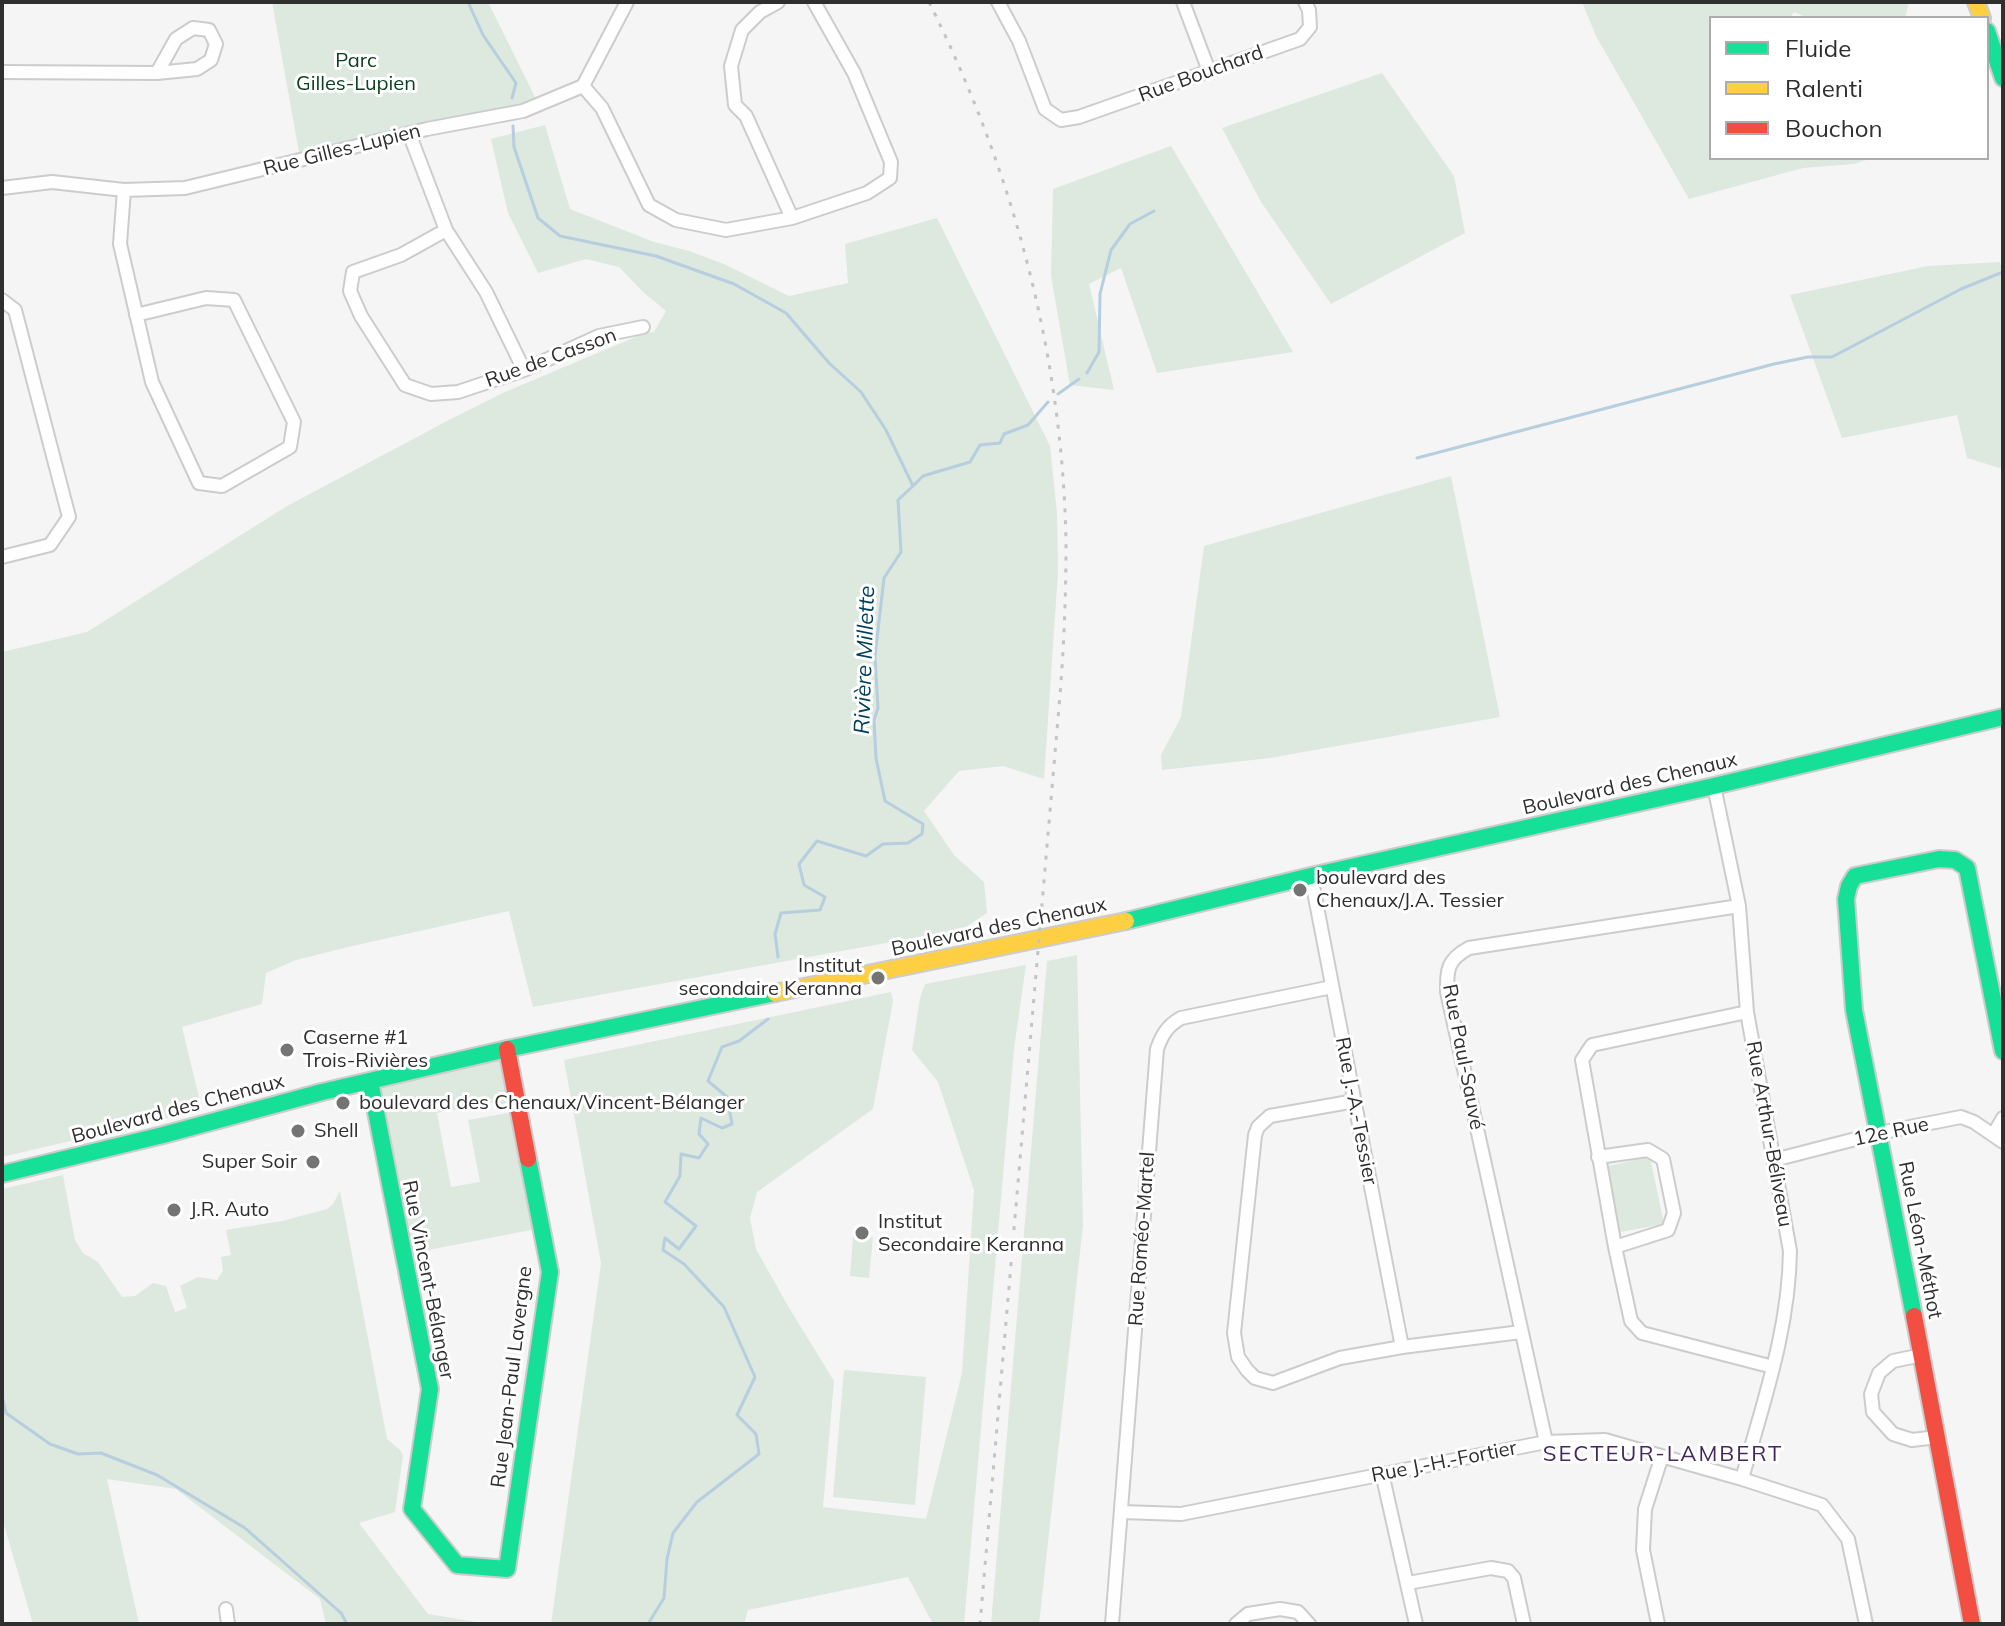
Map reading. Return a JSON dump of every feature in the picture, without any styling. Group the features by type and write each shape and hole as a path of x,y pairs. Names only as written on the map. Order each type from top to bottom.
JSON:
{"street":[{"path":"627,2 583,86 602,108 649,205 676,220 726,230 792,218 867,193 890,178 891,162 854,73 814,2"},
{"path":"778,2 760,12 742,30 731,66 735,105 746,116 792,218"},
{"name":"Rue Bouchard","path":"998,2 1019,41 1045,109 1061,120 1079,117 1300,39 1310,27 1305,2"},
{"path":"1183,2 1209,71"},
{"path":"2,72 157,73 197,69 211,60 216,44 209,30 193,28 176,39 157,73"},
{"path":"1989,37 2003,78"},
{"name":"Rue Gilles-Lupien","path":"2,188 52,182 124,190 185,188 409,133 523,111 583,86"},
{"path":"409,133 446,230 486,292 524,370"},
{"path":"124,190 120,244 136,315 152,382 199,483 222,486 290,447 294,422 234,300 206,298 136,315"},
{"name":"Rue de Casson","path":"446,230 401,255 353,272 350,291 361,316 405,385 431,394 458,392 524,370 599,336 643,327"},
{"path":"2,300 15,310 69,517 50,545 2,557"},
{"name":"Boulevard des Chenaux","path":"2,1174 322,1092 507,1049 905,968 1039,937 1082,931 2003,717"},
{"name":"Rue Arthur-Béliveau","path":"1714,786 1739,906 1747,1012 1790,1251 1786,1315 1742,1479"},
{"name":"Rue Léon-Méthot","path":"1972,1624 1854,1010 1846,899 1855,876 1939,859 1955,860 1967,868 2003,1051"},
{"name":"Rue J.-A.-Tessier","path":"1311,876 1402,1347"},
{"name":"Rue Paul-Sauvé","path":"1546,1442 1447,992 1450,962 1469,948 1739,906"},
{"name":"Rue Roméo-Martel","path":"1112,1624 1160,1040 1171,1024 1181,1018 1332,987"},
{"path":"1747,1012 1592,1045 1582,1060 1631,1321 1642,1333 1773,1367"},
{"name":"Rue Jean-Paul Lavergne","path":"507,1049 550,1272 507,1569"},
{"name":"Rue Vincent-Bélanger","path":"370,1081 430,1389 412,1509 457,1565 507,1569"},
{"path":"1355,1101 1278,1113 1258,1127 1253,1143 1234,1333 1238,1357 1247,1370 1255,1378 1273,1383 1340,1358 1521,1332"},
{"name":"12e Rue","path":"1774,1160 1879,1133 1961,1117 1998,1138"},
{"path":"1998,1138 2003,1118"},
{"path":"1598,1157 1648,1150 1663,1159 1666,1168 1674,1213 1668,1230 1615,1247"},
{"path":"1922,1355 1893,1361 1879,1373 1871,1394 1873,1412 1893,1434 1912,1440 1937,1437"},
{"name":"Rue J.-H.-Fortier","path":"1122,1512 1181,1514 1546,1442 1605,1440 1822,1505 1848,1539 1866,1624"},
{"path":"1658,1624 1643,1550 1645,1509 1662,1456"},
{"path":"1382,1473 1416,1624"},
{"path":"1408,1583 1491,1568 1508,1571 1514,1578 1524,1624"},
{"path":"226,1609 228,1624"},
{"path":"1236,1624 1248,1614 1280,1609 1298,1612 1309,1624"}],"green space":[{"name":"Parc Gilles-Lupien","path":"272,2 488,2 538,103 300,158"},
{"path":"1582,2 1909,2 1906,16 1803,16 1794,12 1791,16 1709,16 1709,160 1866,160 1854,164 1803,168 1689,199 1596,36"},
{"path":"1382,73 1454,176 1465,233 1331,304 1261,202 1222,128"},
{"path":"545,125 570,209 654,242 724,264 789,296 848,283 845,244 937,218 1050,446 1057,513 1058,572 1044,779 1003,766 959,771 924,811 954,855 984,882 987,913 963,929 533,1007 509,911 348,947 296,960 266,973 262,1004 182,1027 202,1110 2,1157 2,652 87,632 287,506 449,420 505,392 645,333 654,332 666,311 619,267 586,259 538,273 508,213 491,139"},
{"path":"1171,146 1293,352 1157,373 1121,268 1089,284 1114,390 1070,385 1051,276 1053,189"},
{"path":"2000,262 2003,273 2003,469 1967,458 1957,415 1842,438 1790,295 1928,266"},
{"path":"1451,476 1500,717 1270,758 1162,770 1161,755 1181,717 1204,546"},
{"path":"1077,955 1083,1225 1039,1624 991,1624 1047,961"},
{"path":"1026,965 1014,1049 964,1624 933,1624 908,1577 748,1610 744,1624 551,1624 601,1263 564,1060 891,992 893,1001 873,1109 757,1192 750,1218 756,1249 834,1381 823,1507 926,1519 962,1373 974,1190 938,1082 912,1050 920,998 925,984"},
{"path":"507,1049 517,1105 498,1108 496,1102 437,1113 451,1187 480,1182 468,1120 519,1111 541,1228 403,1255 370,1081"},
{"path":"1650,1157 1664,1224 1620,1232 1608,1166"},
{"path":"63,1175 75,1240 83,1253 98,1262 122,1297 135,1296 153,1283 166,1286 175,1312 187,1308 180,1286 198,1277 217,1280 223,1271 221,1257 231,1255 226,1230 282,1221 327,1209 340,1191 387,1439 403,1455 395,1512 359,1523 428,1614 489,1624 326,1624 320,1599 176,1489 107,1479 139,1624 33,1624 2,1518 2,1189"},
{"path":"853,1236 873,1237 869,1278 850,1276"},
{"path":"844,1370 926,1377 915,1505 833,1497"}],"waterway":[{"name":"Rivière Millette","path":"468,2 483,35 516,83 512,98"},
{"name":"Rivière Millette","path":"513,126 514,147 538,218 560,236 656,256 734,284 786,313 829,363 861,392 886,430 913,486 898,500 901,552 884,578 875,656 878,708 874,720 876,758 885,801 923,824 922,834 908,843 883,844 866,856 817,841 799,864 804,885 825,897 820,910 781,913 775,934 778,957"},
{"path":"1087,373 1099,352 1100,294 1111,250 1130,224 1154,211"},
{"path":"1417,458 1774,364 1808,357 1832,357 1961,289 2003,272"},
{"path":"1058,394 1079,379"},
{"path":"913,486 923,476 970,462 980,445 1000,443 1004,434 1028,425 1048,402"},
{"name":"Rivière Millette","path":"648,1624 664,1598 673,1533 697,1502 759,1454 756,1434 737,1415 755,1377 724,1307 684,1264 663,1250 665,1238 679,1249 696,1226 665,1202 680,1176 681,1154 699,1158 708,1144 699,1134 701,1118 722,1128 732,1124 727,1097 708,1081 722,1047 739,1041 768,1019"},
{"path":"2,1396 6,1413 50,1444 78,1454 101,1453 157,1475 245,1528 341,1613 347,1624"}],"railway":[{"path":"929,2 985,131 1028,266 1055,403 1063,473 1066,544 1060,695 980,1624"}],"traffic: fast":[{"path":"1989,37 2003,78"},
{"path":"1126,921 2003,717"},
{"path":"1914,1316 1854,1010 1846,899 1855,876 1939,859 1955,860 1967,868 2003,1051"},
{"path":"2,1174 322,1092 507,1049 775,993"},
{"path":"370,1081 430,1389 412,1509 457,1565 507,1569 550,1272 528,1159"}],"traffic: slow":[{"path":"1976,2 1981,16"},
{"path":"775,993 1126,921"}],"traffic: jam":[{"path":"507,1049 528,1159"},
{"path":"1914,1316 1972,1624"}],"place":[{"name":"boulevard des Chenaux/J.A. Tessier","path":"1300,890"},
{"name":"Institut secondaire Keranna","path":"878,978"},
{"name":"Caserne #1 Trois-Rivières","path":"287,1050"},
{"name":"boulevard des Chenaux/Vincent-Bélanger","path":"343,1103"},
{"name":"Shell","path":"298,1131"},
{"name":"Super Soir","path":"313,1162"},
{"name":"J.R. Auto","path":"174,1210"},
{"name":"Institut Secondaire Keranna","path":"862,1233"}],"district":[{"name":"SECTEUR-LAMBERT","path":"1663,1454"}]}
